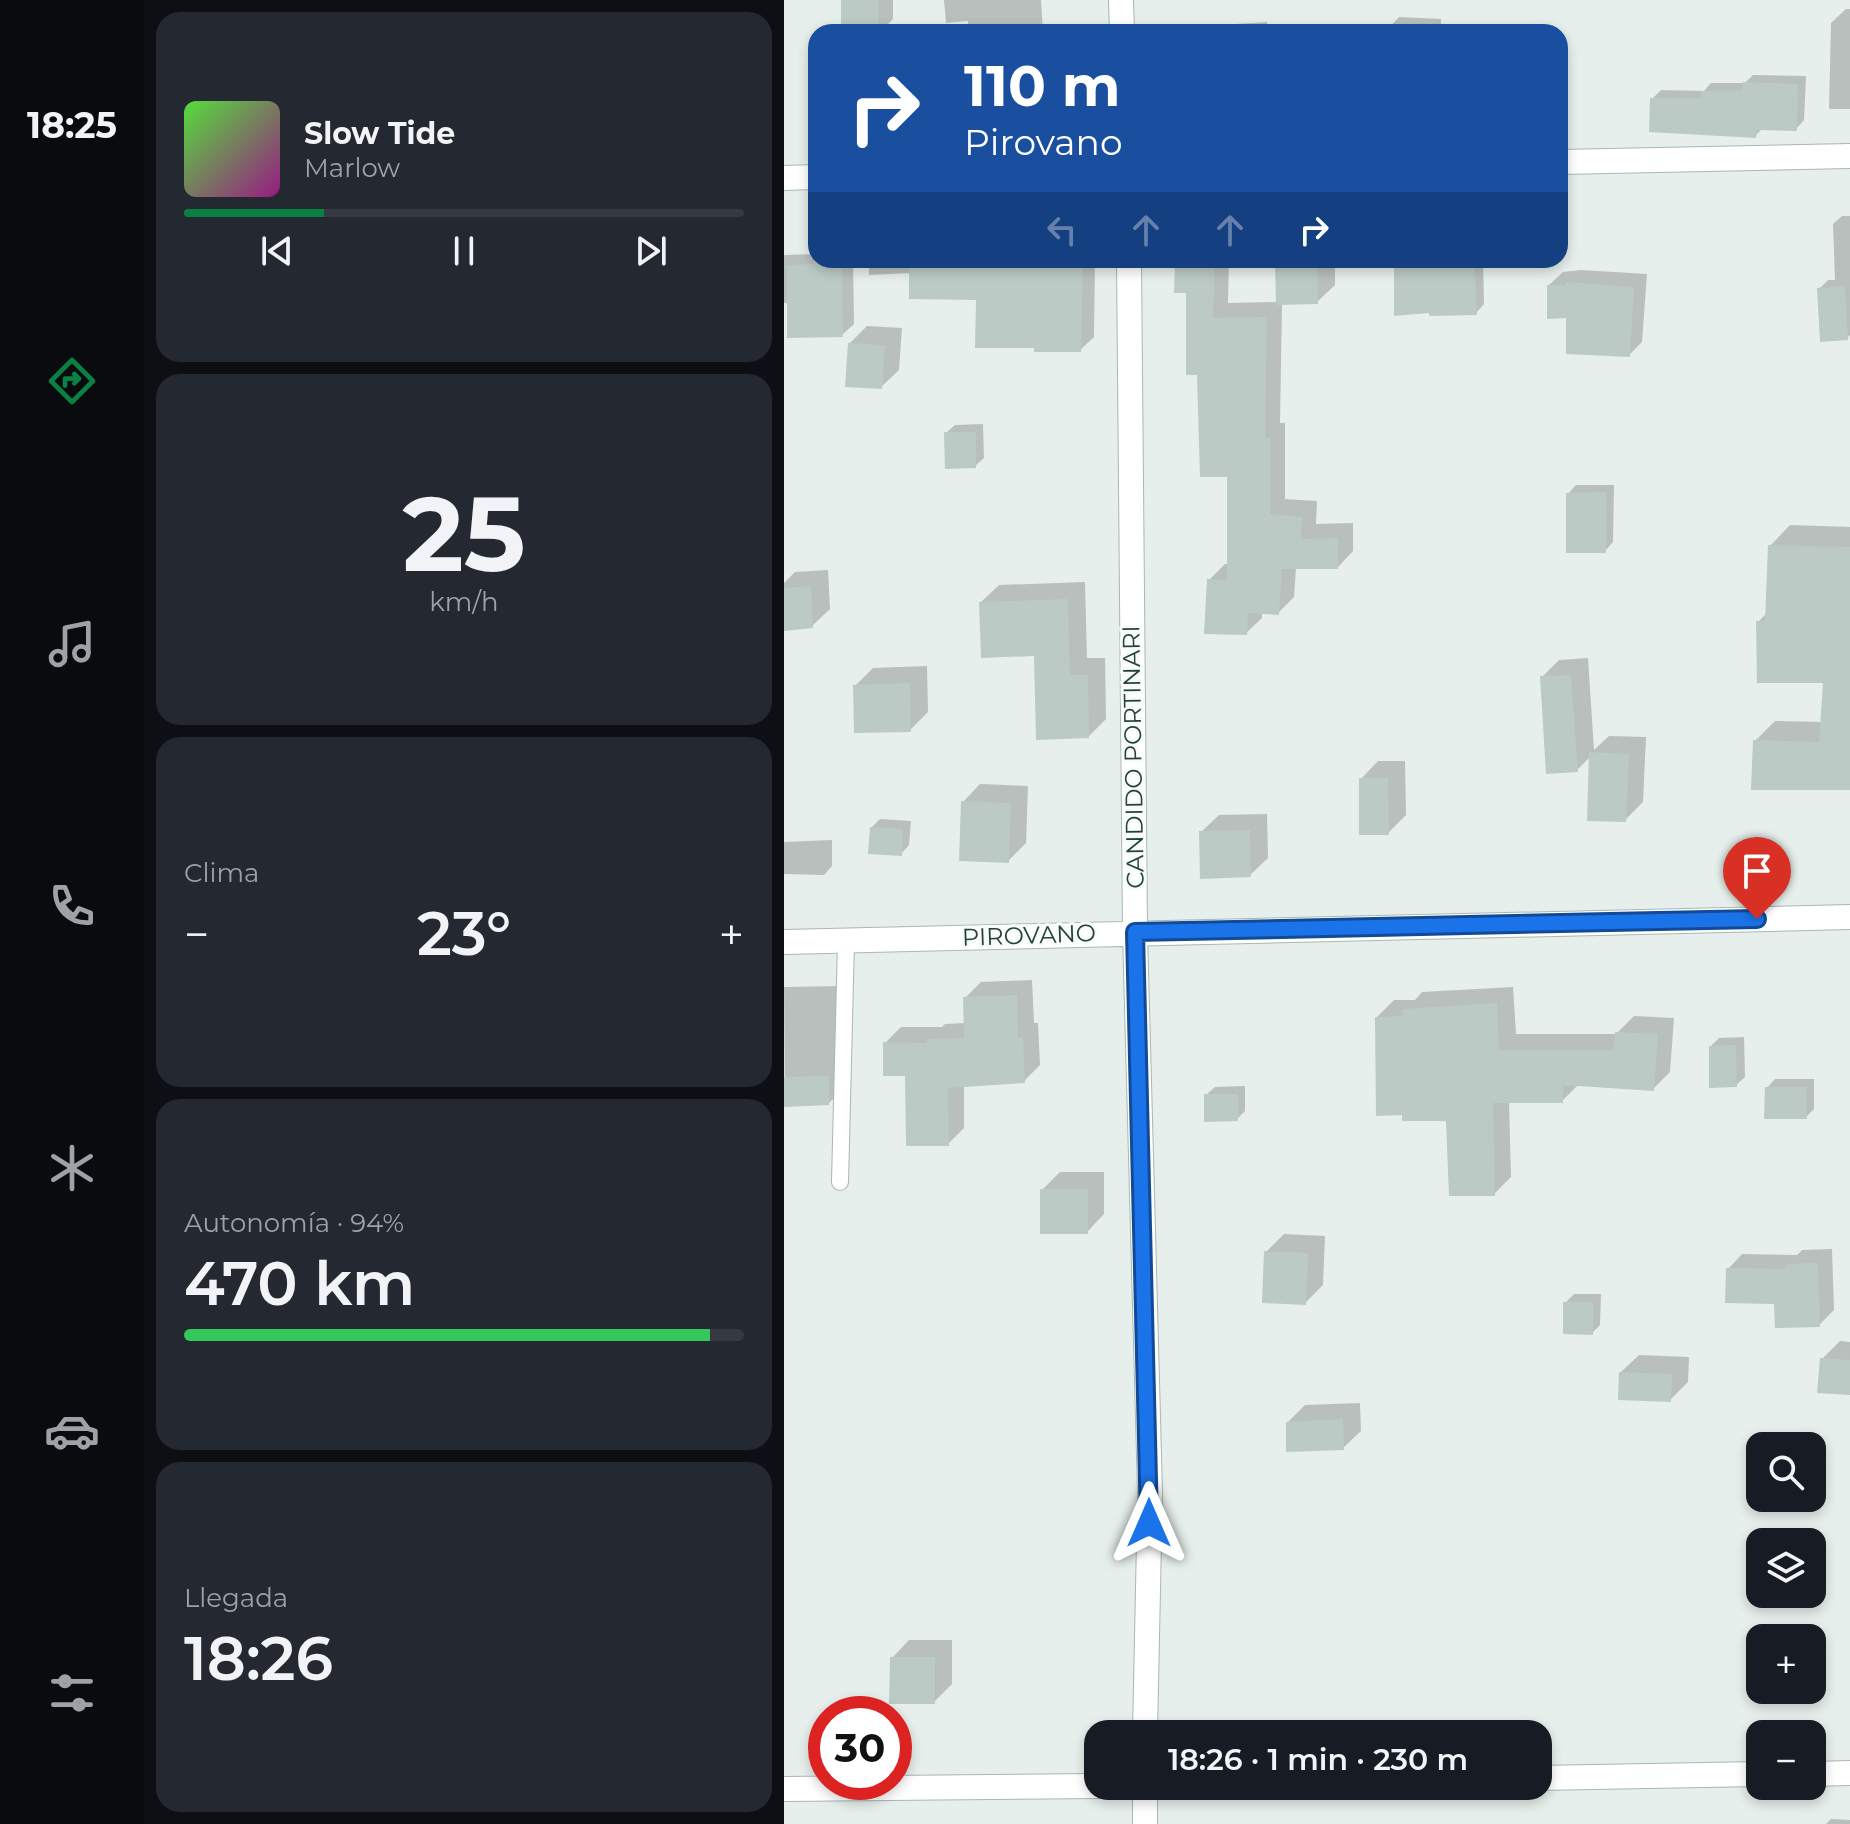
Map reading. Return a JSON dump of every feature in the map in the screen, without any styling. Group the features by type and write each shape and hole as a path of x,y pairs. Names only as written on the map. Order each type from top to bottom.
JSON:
{"street":[{"path":"1121,0 1122,24"},
{"path":"1568,162 1850,156"},
{"path":"784,178 808,177"},
{"name":"CANDIDO PORTINARI","path":"1129,268 1135,932 1150,1493 1145,1720"},
{"name":"PIROVANO","path":"784,942 1850,917"},
{"path":"1826,1774 1850,1773"},
{"path":"1552,1778 1746,1774"},
{"path":"784,1789 1084,1786"},
{"path":"1145,1800 1145,1824"}],"lane":[{"path":"840,1182 846,941"}],"building":[{"path":"841,0 879,0 878,24 841,24"},
{"path":"1743,82 1798,84 1797,131 1757,130 1756,138 1649,132 1650,98 1701,98 1701,91 1742,90"},
{"path":"787,265 842,268 843,337 787,338"},
{"path":"909,268 1083,268 1081,352 975,348 976,300 909,299"},
{"path":"1175,268 1215,268 1213,318 1267,317 1265,438 1270,438 1270,514 1302,517 1301,539 1338,538 1338,569 1282,569 1279,615 1248,613 1247,635 1204,634 1207,579 1227,580 1227,477 1200,477 1197,375 1186,375 1186,293 1174,293"},
{"path":"1275,268 1317,268 1318,304 1276,305"},
{"path":"1394,268 1474,268 1477,315 1429,316 1429,313 1394,316"},
{"path":"1566,282 1634,287 1630,357 1566,354 1566,318 1547,319 1547,285 1566,285"},
{"path":"1845,286 1848,340 1820,342 1817,288"},
{"path":"848,343 885,345 882,389 845,387"},
{"path":"944,432 976,432 976,468 945,469"},
{"path":"1606,492 1606,553 1566,553 1566,493"},
{"path":"1768,545 1850,547 1850,790 1751,790 1753,740 1819,742 1823,683 1757,683 1756,621 1765,621"},
{"path":"811,586 813,628 784,631 784,588"},
{"path":"1068,599 1070,675 1088,675 1089,738 1036,740 1034,656 981,658 979,602"},
{"path":"1571,675 1578,772 1546,774 1540,676"},
{"path":"910,683 911,732 854,733 853,685"},
{"path":"1589,752 1629,754 1626,822 1587,821"},
{"path":"1359,778 1388,778 1389,835 1359,835"},
{"path":"961,801 1011,803 1009,863 959,861"},
{"path":"870,827 903,829 902,856 868,854"},
{"path":"1250,830 1251,877 1200,879 1199,831"},
{"path":"1017,995 1018,1038 1023,1038 1025,1083 948,1088 949,1146 906,1146 905,1076 883,1076 883,1042 927,1043 927,1039 964,1038 963,997"},
{"path":"1497,1003 1499,1050 1613,1050 1615,1032 1658,1034 1654,1091 1563,1085 1563,1103 1493,1103 1495,1196 1449,1196 1446,1121 1402,1121 1402,1115 1376,1116 1375,1017 1403,1016 1403,1009"},
{"path":"1736,1045 1737,1087 1709,1088 1709,1046"},
{"path":"829,1076 829,1105 784,1107 784,1077"},
{"path":"1765,1087 1806,1087 1807,1119 1764,1119"},
{"path":"1204,1094 1238,1094 1238,1121 1204,1122"},
{"path":"1040,1189 1088,1189 1088,1234 1040,1234"},
{"path":"1264,1251 1308,1253 1306,1305 1262,1303"},
{"path":"1818,1263 1820,1327 1775,1328 1774,1304 1725,1303 1726,1268 1786,1269 1785,1264"},
{"path":"1563,1302 1593,1302 1593,1335 1563,1334"},
{"path":"1820,1358 1850,1360 1850,1395 1817,1393"},
{"path":"1619,1372 1672,1374 1671,1402 1618,1400"},
{"path":"1343,1419 1344,1450 1286,1452 1286,1422"},
{"path":"890,1657 935,1657 935,1704 912,1704 912,1696 889,1696"}],"route":[{"path":"1149,1523 1135,932 1757,919"}]}
